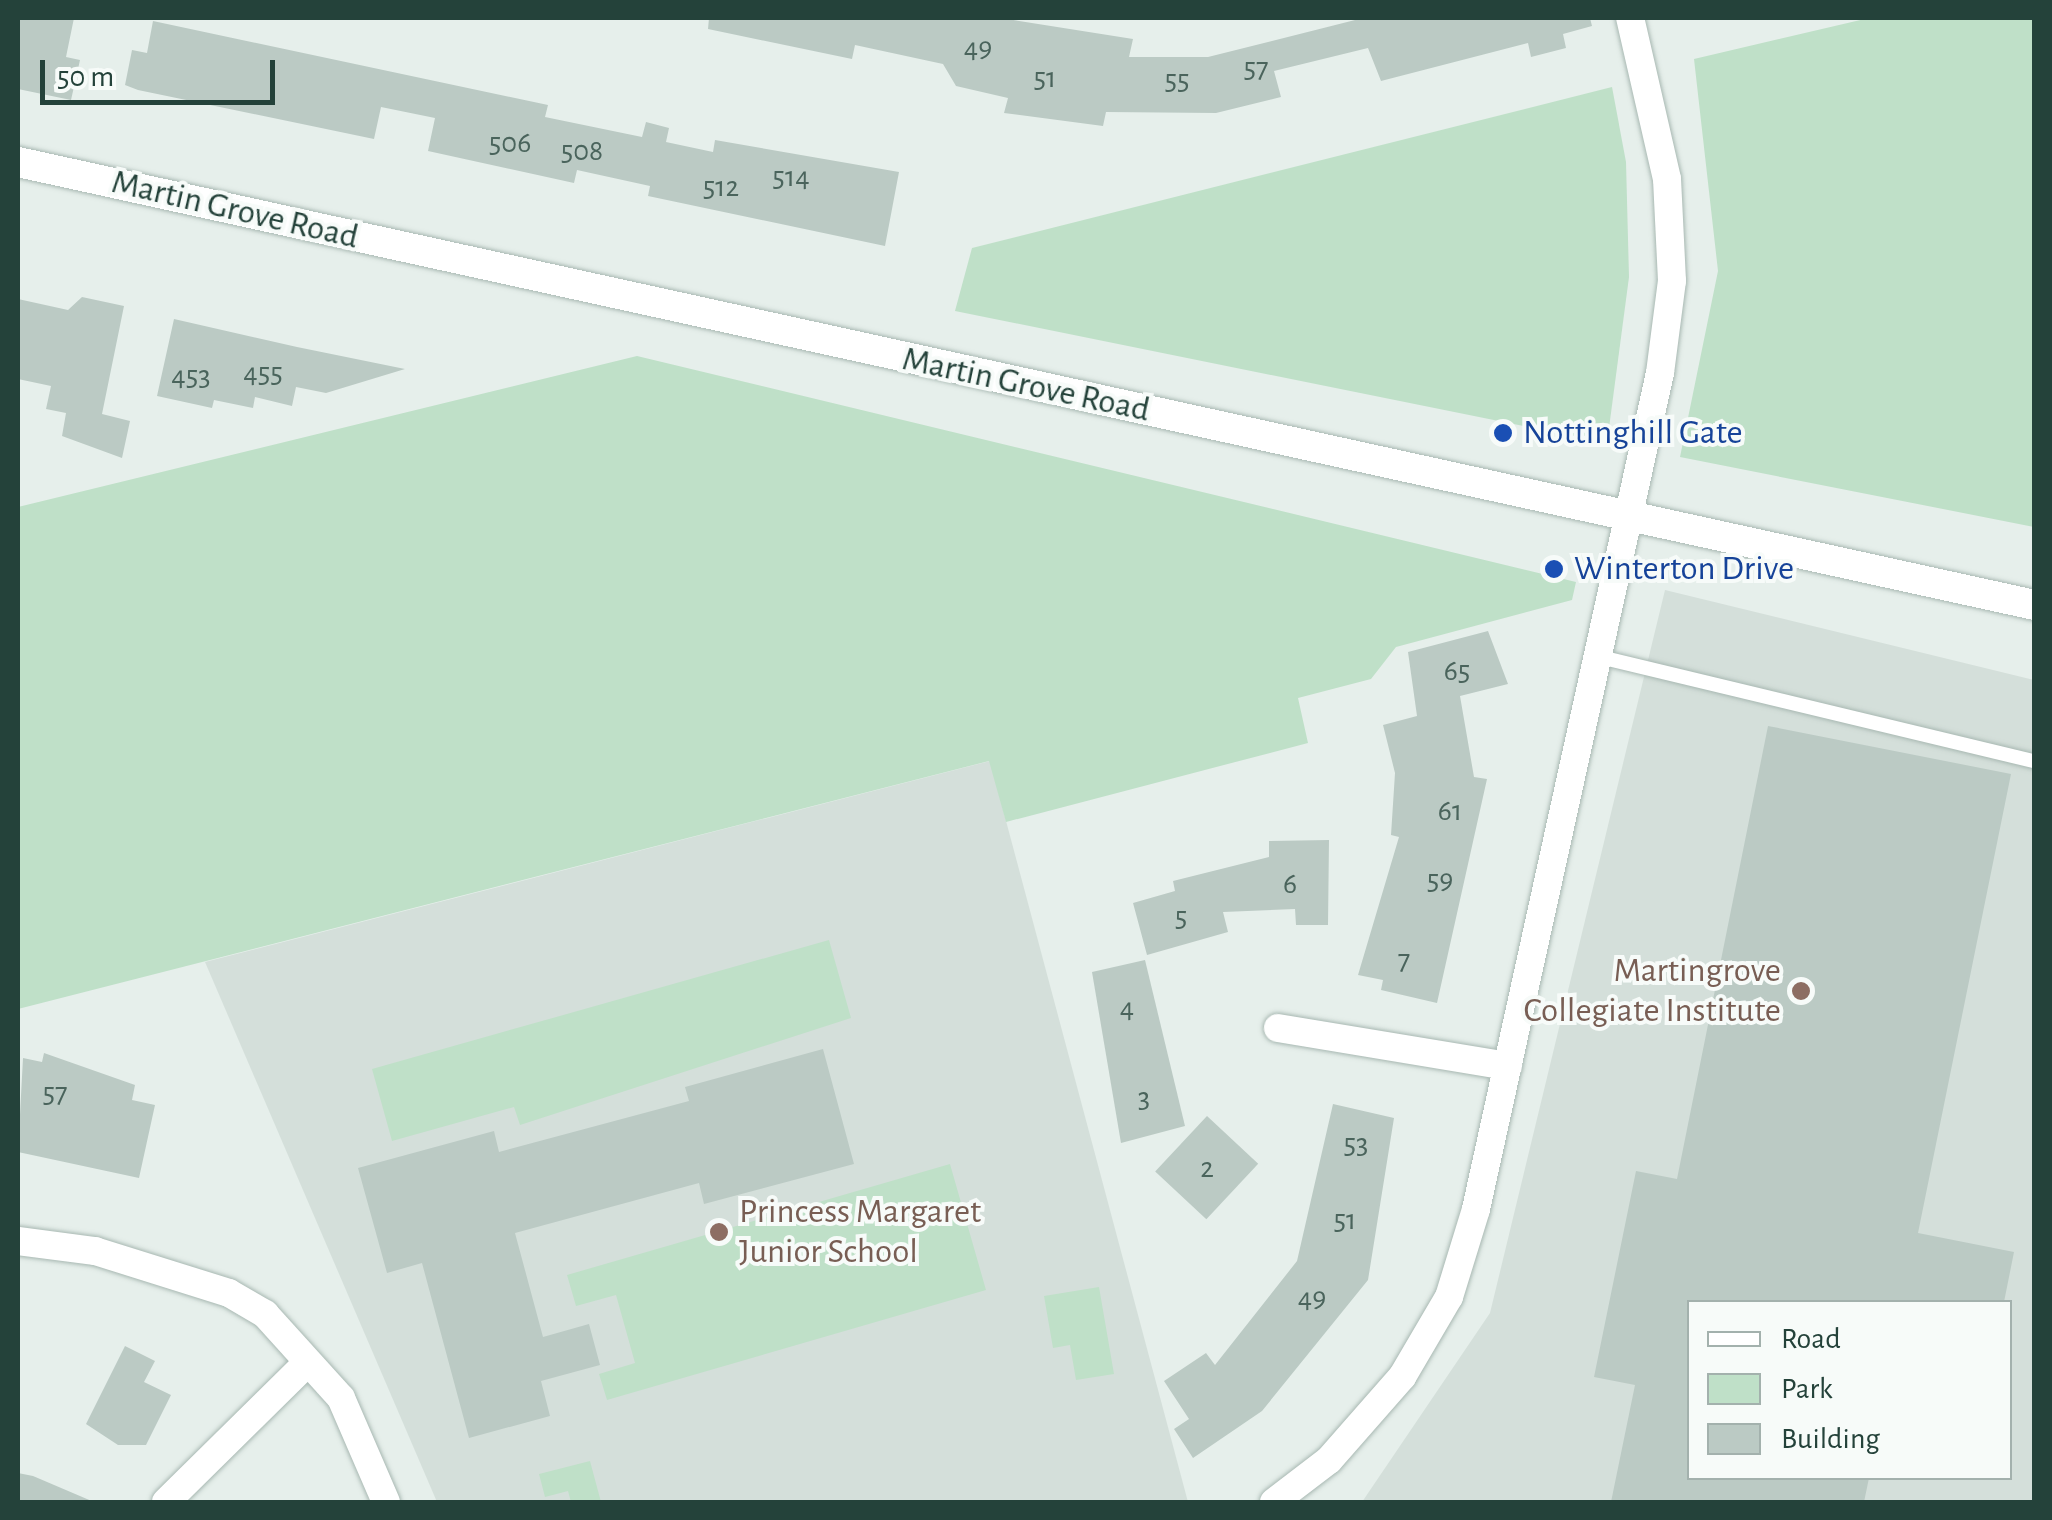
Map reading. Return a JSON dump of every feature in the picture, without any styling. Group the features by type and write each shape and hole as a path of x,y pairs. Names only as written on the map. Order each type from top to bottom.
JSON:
{"main road":[{"name":"Martin Grove Road","path":"18,162 2034,606"}],"street":[{"path":"1274,1502 1330,1460 1429,1337 1466,1252 1626,519 1672,281 1660,126 1630,18"},
{"path":"1278,1028 1508,1066"},
{"path":"18,1241 95,1251 229,1292 265,1314 341,1398 386,1502"},
{"path":"166,1502 308,1362"}],"lane":[{"path":"1596,656 2034,761"}],"shaded area":[{"name":"Martingrove Collegiate Institute","path":"1665,590 2034,680 2034,1502 1362,1502 1490,1313"},
{"name":"Princess Margaret Junior School","path":"990,761 1188,1502 437,1502 205,962"}],"green space":[{"path":"1869,18 2034,18 2034,527 1680,457 1718,271 1694,59"},
{"path":"1612,87 1626,162 1629,277 1607,443 955,311 972,248"},
{"path":"637,356 1576,582 1572,600 1396,647 1371,679 1298,698 1308,743 1006,822 989,761 18,1009 18,507"},
{"path":"829,940 851,1018 520,1125 514,1107 392,1141 372,1069"},
{"path":"950,1164 986,1290 607,1400 599,1374 635,1363 616,1295 576,1306 567,1275"},
{"path":"1099,1287 1114,1374 1076,1380 1070,1345 1053,1348 1044,1296"},
{"path":"590,1461 601,1502 571,1502 568,1491 545,1497 539,1474"}],"building":[{"path":"18,18 74,18 66,57 80,60 71,100 18,89"},
{"path":"709,18 1001,18 1133,39 1129,57 1208,57 1363,18 1590,18 1592,26 1563,34 1566,48 1531,57 1528,43 1381,81 1368,48 1274,71 1281,97 1216,113 1106,112 1103,126 1004,113 1008,98 956,86 943,64 855,45 852,59 708,29"},
{"path":"153,21 548,105 545,117 642,137 646,122 669,128 666,142 713,152 715,140 899,172 885,246 648,196 650,186 577,170 574,183 428,151 435,118 381,107 374,139 138,90 125,85 132,50 147,53"},
{"path":"82,297 124,306 102,414 130,421 122,458 62,436 66,413 46,409 51,386 18,379 18,299 68,310"},
{"path":"174,319 405,369 326,393 296,387 292,406 255,397 253,408 214,400 212,408 157,396"},
{"path":"1488,631 1508,684 1460,696 1474,777 1487,779 1437,1003 1381,990 1383,980 1358,975 1399,837 1391,835 1395,773 1383,725 1417,716 1408,652"},
{"path":"1768,726 2011,774 1918,1233 2014,1252 2004,1300 1687,1300 1687,1480 1869,1480 1864,1502 1611,1502 1635,1385 1594,1377 1636,1171 1677,1179"},
{"path":"1329,840 1328,925 1296,925 1295,909 1223,912 1228,932 1147,955 1133,903 1175,891 1173,881 1269,857 1269,841"},
{"path":"1145,960 1185,1126 1121,1143 1092,972"},
{"path":"823,1049 854,1164 704,1204 699,1183 515,1233 543,1337 589,1324 600,1365 541,1381 550,1416 469,1438 422,1263 387,1273 358,1168 494,1131 499,1152 689,1101 685,1087"},
{"path":"44,1053 135,1085 132,1100 155,1105 139,1178 18,1152 23,1058 42,1062"},
{"path":"1333,1104 1394,1118 1368,1280 1262,1411 1193,1458 1174,1429 1189,1419 1164,1381 1206,1353 1215,1365 1297,1261"},
{"path":"1207,1116 1258,1164 1206,1219 1155,1172"},
{"path":"125,1346 155,1361 144,1382 171,1395 146,1445 118,1445 86,1424"},
{"path":"18,1473 33,1476 94,1502 18,1502"}],"place":[{"name":"Nottinghill Gate","path":"1503,433"},
{"name":"Winterton Drive","path":"1554,569"},
{"name":"Martingrove Collegiate Institute","path":"1801,991"},
{"name":"Princess Margaret Junior School","path":"719,1232"}]}
